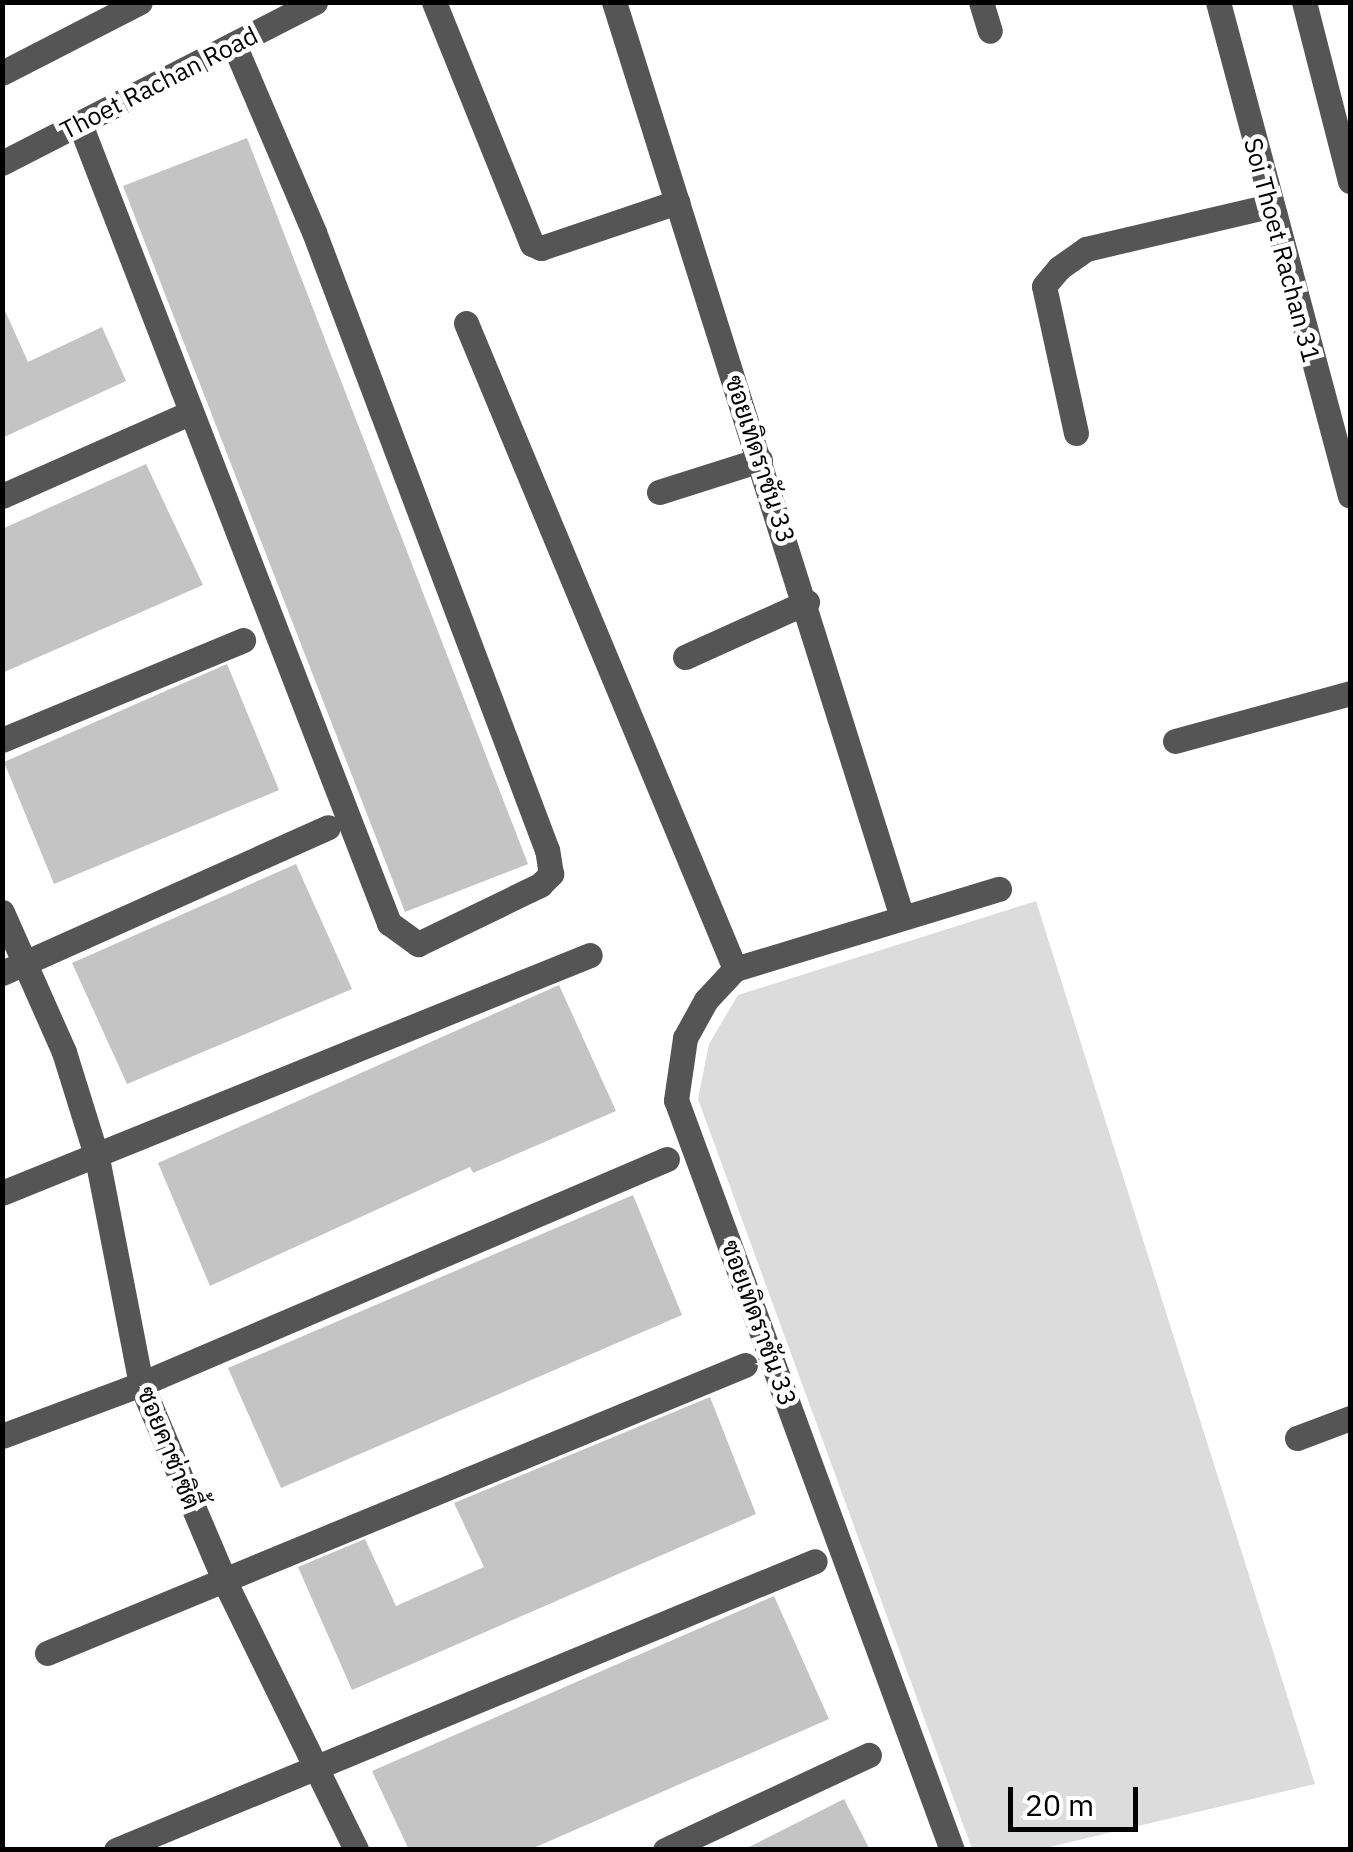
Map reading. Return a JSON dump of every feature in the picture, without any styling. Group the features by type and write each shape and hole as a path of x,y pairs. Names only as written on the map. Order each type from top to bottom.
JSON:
{"street":[{"path":"2,73 140,2"},
{"name":"Thoet Rachan Road","path":"2,163 315,2"},
{"path":"434,2 532,244 541,248 678,202"},
{"name":"ซอยเทิดราชัน 33","path":"614,2 807,602 902,917"},
{"path":"981,2 990,31"},
{"name":"Soi Thoet Rachan 31","path":"1218,2 1268,206 1350,496"},
{"path":"1304,2 1350,181"},
{"path":"80,124 390,924 403,939 418,944 540,885 551,874 547,850 314,232 234,44"},
{"path":"1076,433 1044,286 1058,268 1086,249 1268,206"},
{"path":"466,323 735,969 999,889"},
{"path":"2,496 178,418"},
{"path":"659,492 760,460"},
{"path":"685,657 807,602"},
{"path":"2,740 244,640"},
{"path":"1175,741 1350,692"},
{"path":"13,968 328,826"},
{"name":"ซอยคาซ่าซิตี้","path":"2,912 13,968 64,1052 97,1158 141,1384 224,1580 322,1769 356,1850"},
{"path":"2,1194 590,955"},
{"name":"ซอยเทิดราชัน 33","path":"735,969 706,1000 685,1038 676,1100 952,1850"},
{"path":"2,1436 141,1384 667,1159"},
{"path":"48,1652 745,1366"},
{"path":"1298,1438 1350,1418"},
{"path":"116,1850 322,1769 814,1560"},
{"path":"665,1850 869,1755"}],"shaded area":[{"path":"1036,901 1315,1784 1041,1849 972,1849 698,1099 709,1044 738,995"}],"building":[{"path":"247,138 528,864 405,912 123,186"},
{"path":"2,304 28,362 102,327 126,381 2,438"},
{"path":"146,464 203,585 2,673 2,529"},
{"path":"227,664 279,790 54,884 4,762"},
{"path":"296,864 352,989 127,1084 72,963"},
{"path":"559,985 616,1111 473,1173 470,1167 210,1286 158,1163"},
{"path":"633,1195 682,1315 281,1488 228,1368"},
{"path":"710,1397 756,1514 352,1690 298,1567 365,1539 396,1606 484,1567 454,1503"},
{"path":"774,1596 829,1719 529,1850 409,1850 372,1771"},
{"path":"844,1799 870,1850 743,1850"}]}
